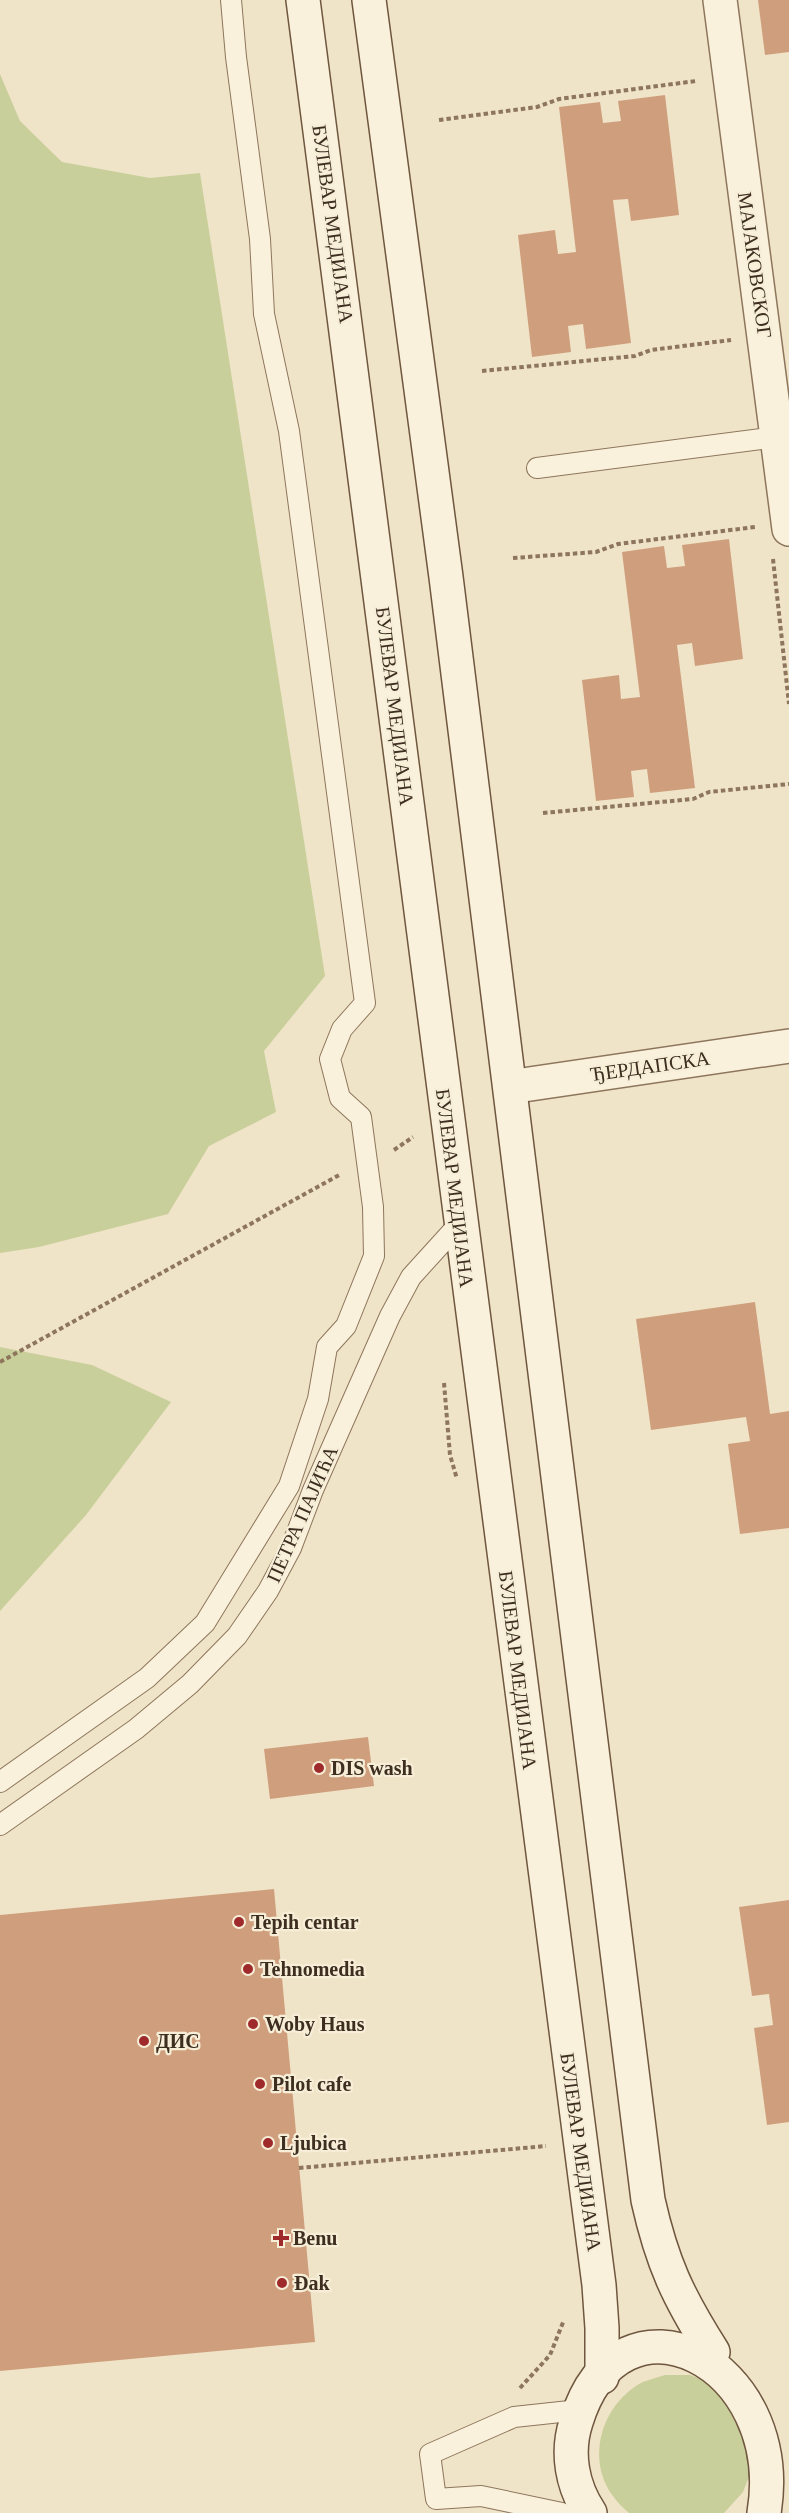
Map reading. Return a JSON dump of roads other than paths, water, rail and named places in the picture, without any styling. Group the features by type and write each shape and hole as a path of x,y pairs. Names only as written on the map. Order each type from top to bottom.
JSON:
{"main road":[{"name":"БУЛЕВАР МЕДИЈАНА","path":"303,0 599,2285 602,2377"},
{"path":"369,0 445,566 648,2200 658,2246 672,2281 682,2303 713,2352"},
{"name":"МАЈАКОВСКОГ","path":"720,0 777,437 782,525"},
{"name":"ЂЕРДАПСКА","path":"510,1087 789,1046"},
{"path":"590,2513 574,2480 571,2456 572,2433 579,2410 602,2377 626,2359 654,2348 683,2346 713,2352 737,2364 761,2383 773,2406 782,2433 783,2463 776,2496"}],"lane":[{"path":"0,1782 147,1678 205,1623 255,1545 289,1486 318,1399 327,1347 346,1326 374,1256 373,1207 361,1117 340,1098 330,1059 342,1029 365,1003 289,431 264,314 261,239 236,57 231,0"},
{"path":"537,468 777,437"},
{"name":"ПЕТРА ПАЈИЋА","path":"0,1825 136,1729 190,1684 237,1636 268,1591 291,1548 313,1490 390,1316 411,1277 460,1223"},
{"path":"562,2513 481,2496 436,2499 430,2454 514,2417 579,2410"}],"place":[{"name":"DIS wash","path":"319,1768"},
{"name":"Tepih centar","path":"239,1922"},
{"name":"Tehnomedia","path":"248,1969"},
{"name":"Woby Haus","path":"253,2024"},
{"name":"ДИС","path":"144,2041"},
{"name":"Pilot cafe","path":"260,2084"},
{"name":"Ljubica","path":"268,2143"},
{"name":"Benu","path":"281,2238"},
{"name":"Đak","path":"282,2283"}]}
